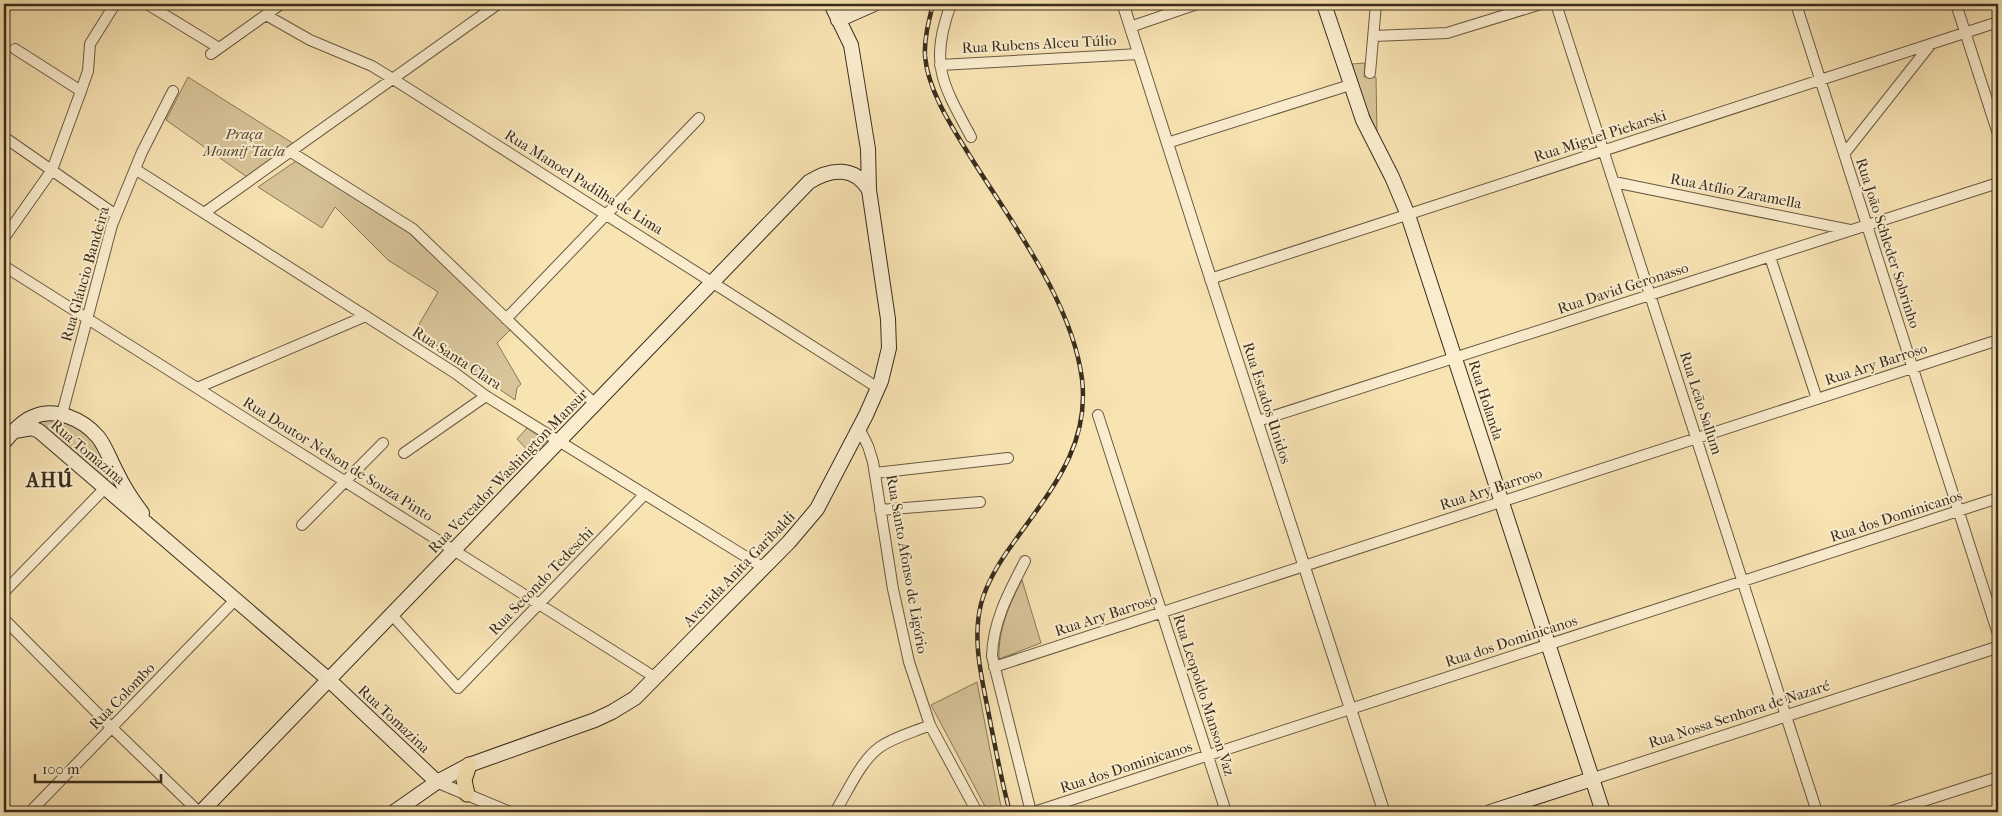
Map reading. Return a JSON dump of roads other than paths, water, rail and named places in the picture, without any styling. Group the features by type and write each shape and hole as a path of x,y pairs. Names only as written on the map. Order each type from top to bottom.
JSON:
{"main road":[{"name":"Avenida Anita Garibaldi","path":"394,812 437,782 470,765 603,716 635,698 764,568 810,518 823,498 878,388 887,360 890,334 869,190 868,149 851,46 830,4"},
{"path":"838,20 874,4"},
{"name":"Rua Holanda","path":"1324,4 1363,120 1392,177 1408,215 1603,812"},
{"name":"Avenida Anita Garibaldi","path":"838,20 860,155 857,164 848,172"},
{"path":"848,172 861,178 869,190"},
{"name":"Rua Vereador Washington Mansur","path":"200,812 809,182 824,174 848,172"},
{"name":"Rua Tomazina","path":"15,431 33,416 42,414 62,414 71,417 92,430 105,447 116,471 134,501 170,544"},
{"name":"Rua Tomazina","path":"15,431 32,428 39,431 329,680 437,782"},
{"path":"4,442 15,431"},
{"path":"105,488 116,471"},
{"path":"467,794 464,780 470,765"},
{"name":"Rua Nossa Senhora de Nazaré","path":"1490,812 1592,779"}],"street":[{"path":"4,238 52,170 88,71 90,44 115,4"},
{"path":"147,4 215,51 281,4"},
{"path":"204,213 498,4"},
{"path":"951,4 940,38 940,64 948,93 972,137"},
{"name":"Rua Estados Unidos","path":"1123,4 1210,279 1258,420 1384,812"},
{"path":"1130,27 1197,4"},
{"path":"1370,73 1376,4"},
{"path":"1374,36 1447,33 1541,4"},
{"name":"Rua Leão Sallum","path":"1556,4 1817,812"},
{"name":"Rua João Schleder Sobrinho","path":"1796,4 1998,634"},
{"path":"1956,4 1998,134"},
{"name":"Rua Manoel Padilha de Lima","path":"266,14 310,40 372,66 878,388"},
{"name":"Rua Miguel Piekarski","path":"1210,279 1998,22"},
{"path":"1844,154 1931,44"},
{"path":"15,49 81,91"},
{"name":"Rua Rubens Alceu Túlio","path":"940,64 1139,54"},
{"path":"1167,143 1350,85"},
{"name":"Rua Gláucio Bandeira","path":"62,414 116,215 135,169 173,91"},
{"path":"506,319 699,118"},
{"path":"4,136 116,215"},
{"path":"291,152 413,229 595,404"},
{"name":"Rua Santa Clara","path":"135,169 366,316 486,396 764,568"},
{"name":"Rua Atílio Zaramella","path":"1614,182 1852,230"},
{"name":"Rua David Geronasso","path":"1258,420 1998,183"},
{"path":"1770,257 1817,399"},
{"name":"Rua Doutor Nelson de Souza Pinto","path":"4,266 656,678"},
{"path":"197,388 366,316"},
{"name":"Rua Ary Barroso","path":"994,667 1998,340"},
{"path":"404,453 486,396"},
{"name":"Rua Leopoldo Manson Vaz","path":"1098,415 1226,812"},
{"name":"Rua Santo Afonso de Ligório","path":"859,428 871,454 902,634 909,662 930,725 977,812"},
{"path":"302,525 383,443"},
{"path":"875,473 1008,458"},
{"path":"4,592 105,488"},
{"name":"Rua Secondo Tedeschi","path":"392,615 458,688 645,494"},
{"name":"Rua dos Dominicanos","path":"1032,812 1351,710 1998,498"},
{"path":"880,510 980,502"},
{"path":"1025,561 1000,611 993,642 994,667 1032,812"},
{"name":"Rua Colombo","path":"30,812 235,600"},
{"path":"4,619 112,728 200,812"},
{"name":"Rua Nossa Senhora de Nazaré","path":"1592,779 1998,647"},
{"path":"835,812 864,765 877,749 890,741 930,725"},
{"path":"1889,812 1998,777"},
{"path":"437,782 503,811"}],"railway":[{"path":"933,4 928,23 925,56 927,69 936,95 956,133 1021,235 1053,292 1076,350 1082,379 1083,403 1080,426 1073,447 1064,467 1041,505 994,572 981,604 978,619 978,650 982,680 1004,791 1010,812"}],"district":[{"name":"AHÚ","path":"50,480"}],"park label":[{"name":"Praça Mounif Tacla","path":"244,142"}]}
